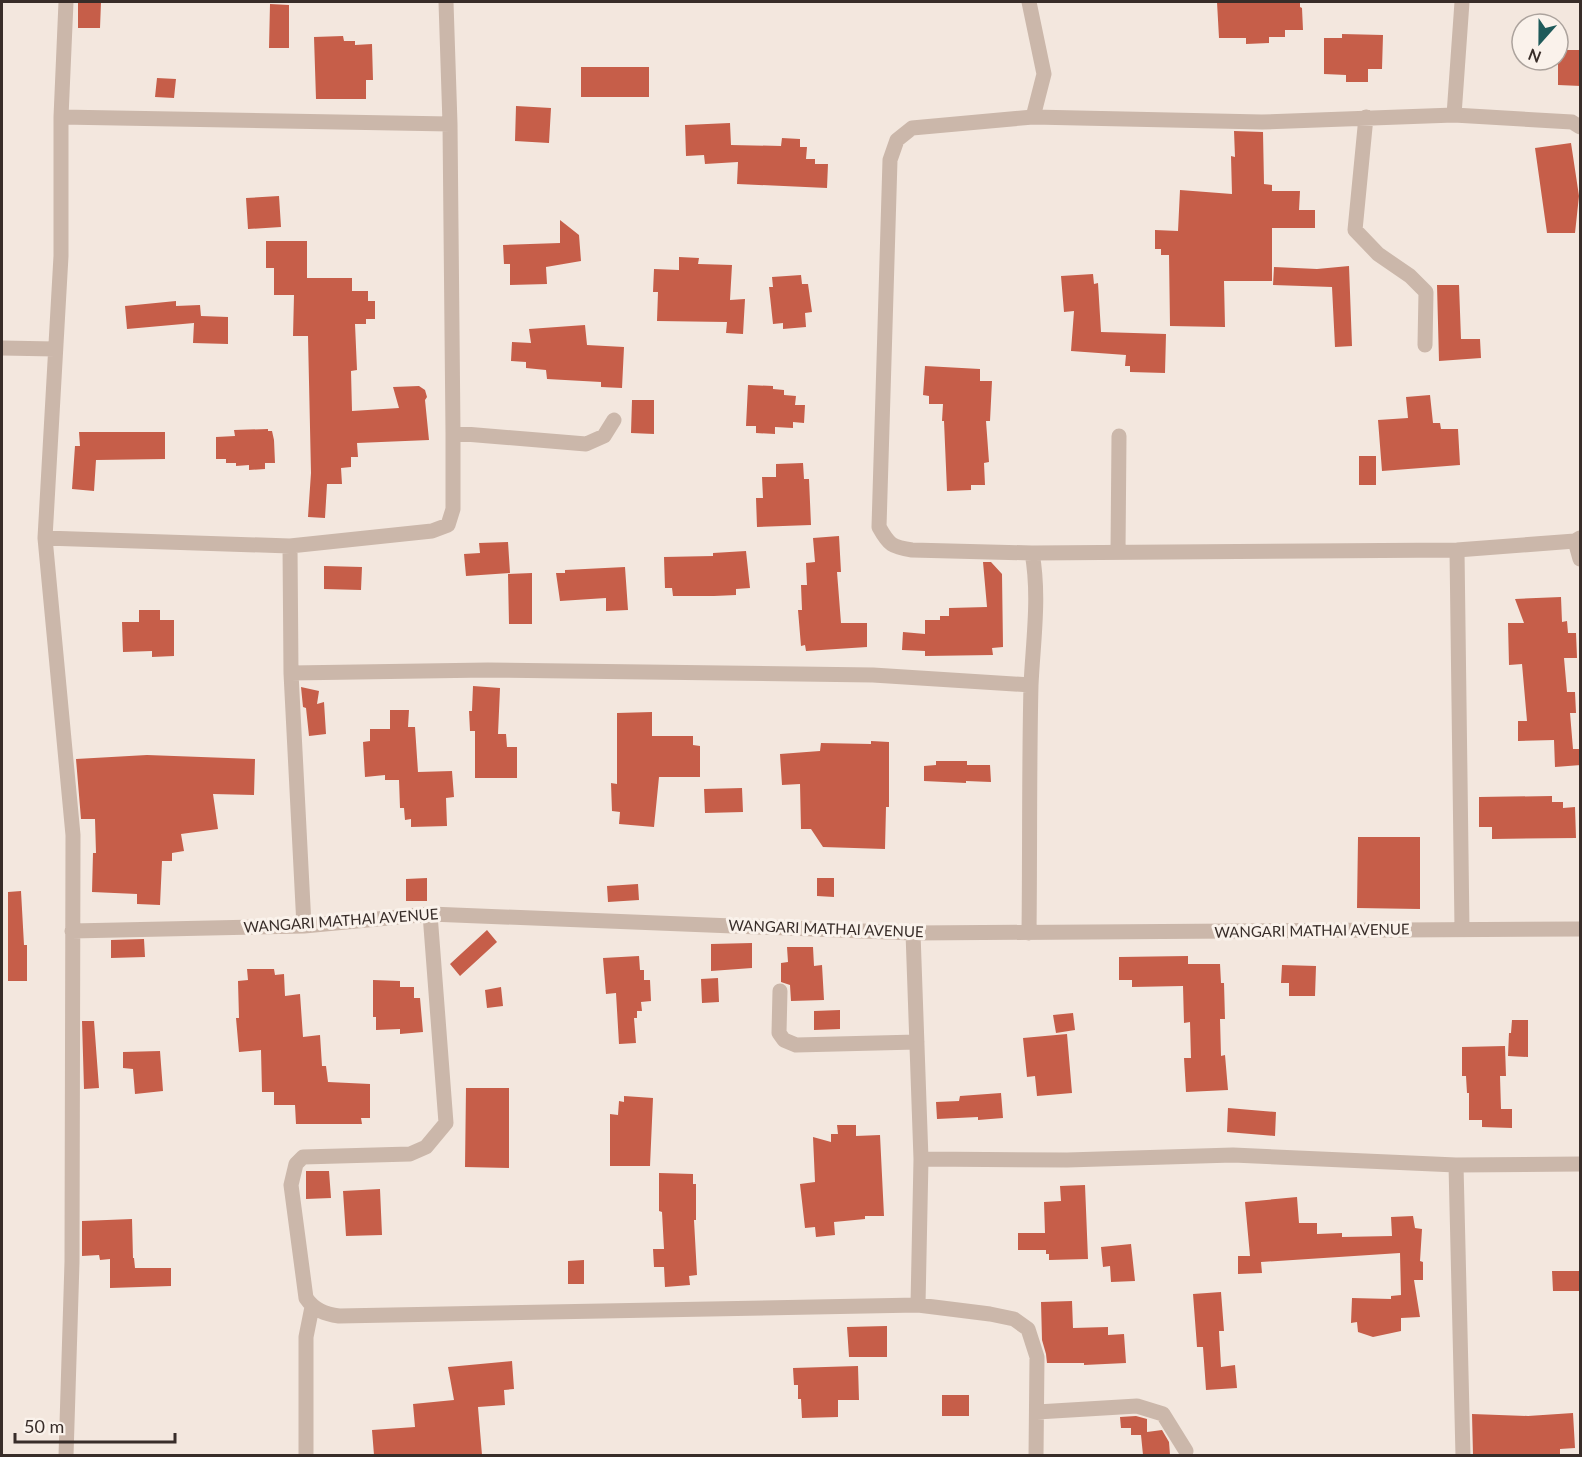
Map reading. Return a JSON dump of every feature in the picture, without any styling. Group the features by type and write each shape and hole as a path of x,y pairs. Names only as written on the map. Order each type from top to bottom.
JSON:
{"street":[{"path":"66,2 61,117 61,256 45,538 73,835 72,1262 66,1455"},
{"path":"45,538 290,546 432,531 448,525 453,509 453,433 450,124 446,2"},
{"path":"1029,2 1044,74 1033,117"},
{"path":"1454,115 1462,2"},
{"path":"1581,127 1572,122 1454,115 1263,122 1033,117 912,128 897,140 890,160 879,527 887,542 897,548 912,550 1032,553 1457,550 1578,540 1581,559"},
{"path":"61,117 450,124"},
{"path":"1365,117 1355,230 1378,254 1410,276 1426,292 1425,345"},
{"path":"2,348 55,349"},
{"path":"453,433 586,444 604,436 614,420"},
{"path":"1118,552 1119,436"},
{"path":"290,546 291,673 304,926"},
{"path":"1457,550 1462,929"},
{"path":"1029,933 1031,685 1035,605 1035,566 1032,553"},
{"path":"291,673 488,670 873,675 1031,685"},
{"path":"430,914 446,1123 426,1147 410,1154 303,1157 296,1164 291,1185 306,1298 312,1307 328,1315 339,1316 918,1305 990,1314 1014,1319 1028,1329 1037,1357 1036,1455"},
{"name":"WANGARI MATHAI AVENUE","path":"72,931 304,926 430,914 913,933 1581,929"},
{"path":"913,933 921,1159 918,1305"},
{"path":"780,991 779,1033 784,1040 796,1045 917,1042"},
{"path":"921,1159 1067,1160 1233,1155 1456,1165 1581,1164"},
{"path":"1456,1165 1463,1455"},
{"path":"306,1455 306,1337 312,1307"},
{"path":"1037,1412 1137,1406 1163,1414 1186,1451"}],"building":[{"path":"78,2 101,2 100,28 78,28"},
{"path":"1217,2 1300,2 1303,30 1285,30 1285,37 1269,37 1269,43 1246,44 1246,38 1219,38"},
{"path":"270,4 289,5 289,48 269,48"},
{"path":"1342,34 1383,35 1382,69 1368,69 1368,82 1346,82 1346,75 1324,74 1324,38 1342,38"},
{"path":"343,36 344,41 355,41 355,45 372,44 373,80 366,80 366,99 316,99 314,37"},
{"path":"1570,50 1581,50 1581,86 1558,85 1558,72 1570,72"},
{"path":"581,67 649,67 649,97 581,97"},
{"path":"157,78 176,79 174,98 155,97"},
{"path":"516,106 551,108 549,143 515,141"},
{"path":"730,123 731,145 781,146 782,138 800,139 800,147 807,147 806,159 815,159 815,164 828,164 827,188 737,184 738,162 705,164 704,155 686,156 685,125"},
{"path":"1234,131 1263,132 1264,184 1272,185 1272,191 1300,191 1299,210 1315,210 1315,228 1272,228 1272,281 1224,281 1225,327 1170,326 1169,255 1161,255 1161,249 1155,249 1155,230 1178,231 1180,190 1232,194 1231,156 1235,157"},
{"path":"1571,143 1579,196 1575,233 1547,233 1535,148"},
{"path":"279,196 281,227 248,229 246,198"},
{"path":"560,220 579,235 581,261 546,267 547,284 510,285 510,264 504,264 503,245 560,243"},
{"path":"266,241 307,241 307,278 352,278 352,291 368,291 368,301 375,301 375,319 366,319 366,324 355,324 357,370 351,371 352,411 399,408 393,387 419,386 425,390 427,397 425,400 429,440 357,443 358,457 351,457 351,467 341,468 342,484 327,484 325,518 308,517 311,473 308,336 293,336 294,295 274,295 274,268 266,268"},
{"path":"679,257 699,258 698,264 732,265 730,300 745,299 743,334 726,333 727,322 657,321 658,292 653,292 654,269 679,270"},
{"path":"1349,266 1352,346 1335,347 1332,287 1273,285 1274,267 1317,269"},
{"path":"1093,274 1094,284 1098,283 1101,332 1166,334 1165,373 1130,372 1130,366 1125,366 1126,355 1071,351 1074,311 1064,312 1061,276"},
{"path":"801,275 802,284 808,284 812,312 805,313 806,327 783,329 783,323 773,324 769,287 773,287 772,277"},
{"path":"1437,285 1459,285 1461,339 1480,339 1481,358 1439,361"},
{"path":"176,301 176,306 200,305 201,316 228,317 228,344 193,343 194,323 127,329 125,306"},
{"path":"585,325 587,345 624,347 622,388 601,387 601,382 547,379 546,370 526,368 526,362 511,361 512,342 531,343 529,329"},
{"path":"925,366 980,369 980,381 992,381 990,421 986,421 989,462 984,463 985,485 971,485 971,490 947,491 943,404 929,404 929,396 923,395"},
{"path":"748,385 773,386 773,389 784,390 784,395 796,396 795,405 805,405 804,423 793,422 793,428 775,427 775,434 756,433 756,426 746,426"},
{"path":"1430,395 1433,423 1440,423 1441,429 1458,429 1460,465 1382,471 1378,420 1408,418 1406,397"},
{"path":"632,400 654,400 654,434 631,433"},
{"path":"268,429 272,431 274,440 275,463 265,463 265,469 249,470 249,465 236,466 236,463 226,463 226,459 216,459 216,437 235,436 234,430"},
{"path":"79,432 165,432 165,459 96,460 94,491 72,489 75,446 80,446"},
{"path":"1359,456 1376,456 1376,485 1359,485"},
{"path":"803,463 804,479 809,479 811,525 757,527 756,498 763,498 762,477 776,477 776,464"},
{"path":"839,536 841,572 837,572 841,623 867,623 867,647 806,651 805,645 801,646 798,610 802,610 801,585 807,585 806,563 815,562 813,538"},
{"path":"508,542 510,573 466,576 464,554 480,553 479,543"},
{"path":"746,551 750,588 736,589 736,595 673,596 672,588 665,588 664,557 713,556 713,553"},
{"path":"983,562 991,562 1002,574 1003,647 992,648 993,655 925,656 925,651 902,650 903,632 925,634 925,620 940,620 940,616 949,616 949,608 987,607"},
{"path":"324,566 362,567 361,590 324,589"},
{"path":"625,567 628,610 606,611 606,598 560,601 556,573 565,573 565,570"},
{"path":"532,573 532,624 509,624 508,574"},
{"path":"1561,597 1562,622 1567,621 1568,633 1576,633 1577,658 1564,658 1567,692 1575,692 1576,713 1570,713 1573,749 1581,749 1581,765 1555,767 1554,740 1518,741 1518,721 1527,721 1522,664 1509,665 1508,623 1524,623 1515,599"},
{"path":"139,610 160,610 160,620 174,620 174,656 152,657 152,651 123,652 122,622 139,622"},
{"path":"473,686 500,688 498,734 506,734 507,747 517,747 517,778 475,778 475,731 470,731 469,711 472,711"},
{"path":"301,687 319,691 317,704 324,702 326,734 309,736"},
{"path":"390,710 409,710 408,727 415,727 418,772 452,771 454,797 446,798 447,826 411,827 411,819 405,820 404,808 400,808 399,780 385,780 385,775 365,777 363,742 370,741 370,729 390,729"},
{"path":"652,712 652,736 693,736 693,745 700,746 700,777 659,777 654,827 619,824 620,812 612,811 611,783 617,784 617,713"},
{"path":"871,741 889,742 889,807 886,807 885,849 823,847 811,829 801,829 800,784 782,785 780,754 820,751 821,743 871,744"},
{"path":"147,755 255,759 254,795 213,794 218,829 181,834 184,851 172,853 172,861 162,861 160,905 137,904 137,894 92,892 93,853 96,853 95,819 81,819 76,759"},
{"path":"936,761 967,761 967,765 990,765 991,782 924,781 924,766 936,765"},
{"path":"742,788 743,812 705,813 704,789"},
{"path":"1552,796 1552,802 1563,802 1563,808 1575,807 1576,838 1492,839 1492,827 1479,827 1479,797"},
{"path":"1358,837 1420,837 1420,909 1357,908"},
{"path":"427,878 427,901 406,901 406,879"},
{"path":"817,878 834,878 834,897 817,896"},
{"path":"638,884 639,900 608,902 607,886"},
{"path":"21,891 24,945 27,945 27,981 8,981 8,892"},
{"path":"487,930 497,942 460,976 450,964"},
{"path":"144,939 145,957 111,958 111,940"},
{"path":"752,943 752,968 711,971 711,944"},
{"path":"787,947 813,947 814,966 822,965 824,1000 791,1001 790,985 781,982 781,963 788,962"},
{"path":"639,956 640,970 644,970 644,980 650,980 651,1001 641,1002 642,1011 637,1011 637,1018 634,1018 636,1043 619,1044 616,993 606,994 603,958"},
{"path":"1188,956 1188,964 1220,964 1221,983 1224,983 1225,1019 1220,1019 1221,1056 1225,1055 1228,1090 1186,1092 1184,1058 1191,1058 1190,1022 1184,1023 1183,986 1132,987 1132,980 1119,980 1119,957"},
{"path":"1282,965 1316,966 1315,996 1289,996 1289,983 1281,983"},
{"path":"247,969 274,969 275,975 284,974 285,996 300,994 303,1037 320,1035 322,1066 326,1066 328,1082 370,1084 370,1118 361,1118 362,1124 296,1124 295,1105 274,1105 274,1092 262,1092 261,1050 239,1052 236,1018 239,1018 238,981 248,980"},
{"path":"718,978 719,1002 702,1003 701,979"},
{"path":"373,980 400,981 400,987 414,987 414,998 420,998 423,1032 400,1034 400,1029 376,1030 376,1017 373,1017"},
{"path":"501,987 503,1006 487,1008 485,990"},
{"path":"840,1010 840,1029 814,1030 814,1011"},
{"path":"1073,1013 1075,1030 1056,1033 1053,1015"},
{"path":"1512,1020 1528,1020 1528,1057 1508,1056"},
{"path":"82,1021 94,1021 99,1088 84,1089"},
{"path":"1067,1034 1072,1093 1037,1096 1035,1076 1027,1077 1023,1038"},
{"path":"1505,1046 1506,1076 1500,1076 1501,1109 1512,1109 1512,1128 1482,1127 1482,1120 1469,1120 1469,1093 1467,1093 1466,1076 1462,1076 1462,1047"},
{"path":"160,1051 163,1091 135,1094 133,1069 123,1068 123,1052"},
{"path":"466,1088 509,1088 509,1168 465,1167"},
{"path":"1001,1093 1003,1118 937,1119 936,1102 959,1101 960,1096"},
{"path":"624,1096 653,1098 650,1166 610,1166 610,1114 618,1115 619,1101 624,1102"},
{"path":"1228,1108 1276,1112 1275,1136 1227,1132"},
{"path":"837,1125 856,1125 856,1136 880,1135 884,1216 865,1216 865,1219 834,1222 835,1235 816,1237 815,1227 805,1228 800,1184 815,1182 813,1137 831,1142 831,1134 838,1134"},
{"path":"306,1171 329,1171 331,1198 306,1199"},
{"path":"659,1173 693,1174 693,1184 696,1184 696,1220 694,1220 697,1275 689,1276 690,1285 665,1287 664,1267 654,1267 653,1249 664,1249 662,1212 659,1211"},
{"path":"1085,1185 1088,1259 1049,1260 1046,1250 1018,1250 1018,1233 1045,1233 1044,1202 1061,1201 1060,1186"},
{"path":"380,1189 382,1235 346,1236 343,1191"},
{"path":"1297,1197 1299,1223 1317,1223 1317,1234 1342,1233 1342,1237 1392,1236 1391,1217 1413,1216 1415,1228 1422,1229 1420,1261 1423,1262 1423,1280 1414,1280 1420,1317 1401,1318 1401,1331 1373,1337 1358,1332 1357,1322 1351,1323 1352,1298 1391,1299 1391,1296 1401,1295 1400,1253 1261,1262 1262,1273 1238,1274 1238,1256 1250,1256 1245,1202"},
{"path":"132,1219 135,1268 171,1268 171,1286 110,1288 110,1259 100,1260 99,1255 82,1256 82,1221"},
{"path":"1131,1244 1135,1281 1111,1282 1110,1266 1103,1267 1101,1247"},
{"path":"584,1260 584,1284 568,1284 568,1261"},
{"path":"1552,1271 1579,1271 1579,1291 1553,1291"},
{"path":"1221,1292 1224,1331 1219,1331 1221,1367 1235,1365 1237,1388 1206,1390 1203,1347 1197,1347 1193,1294"},
{"path":"1072,1301 1073,1328 1108,1327 1108,1335 1124,1334 1126,1363 1084,1365 1084,1363 1047,1363 1042,1340 1041,1302"},
{"path":"887,1326 887,1357 849,1357 847,1327"},
{"path":"512,1361 514,1389 504,1390 505,1405 478,1407 482,1455 374,1455 372,1430 415,1427 413,1404 454,1400 448,1367"},
{"path":"858,1366 859,1400 838,1400 838,1417 802,1418 801,1399 798,1399 798,1385 794,1385 793,1368"},
{"path":"942,1395 969,1395 969,1416 942,1416"},
{"path":"1573,1413 1575,1448 1560,1449 1560,1454 1554,1455 1473,1455 1472,1414 1528,1416"},
{"path":"1136,1416 1147,1419 1147,1432 1162,1430 1169,1442 1170,1455 1143,1455 1141,1435 1131,1435 1131,1428 1121,1428 1120,1417"}]}
